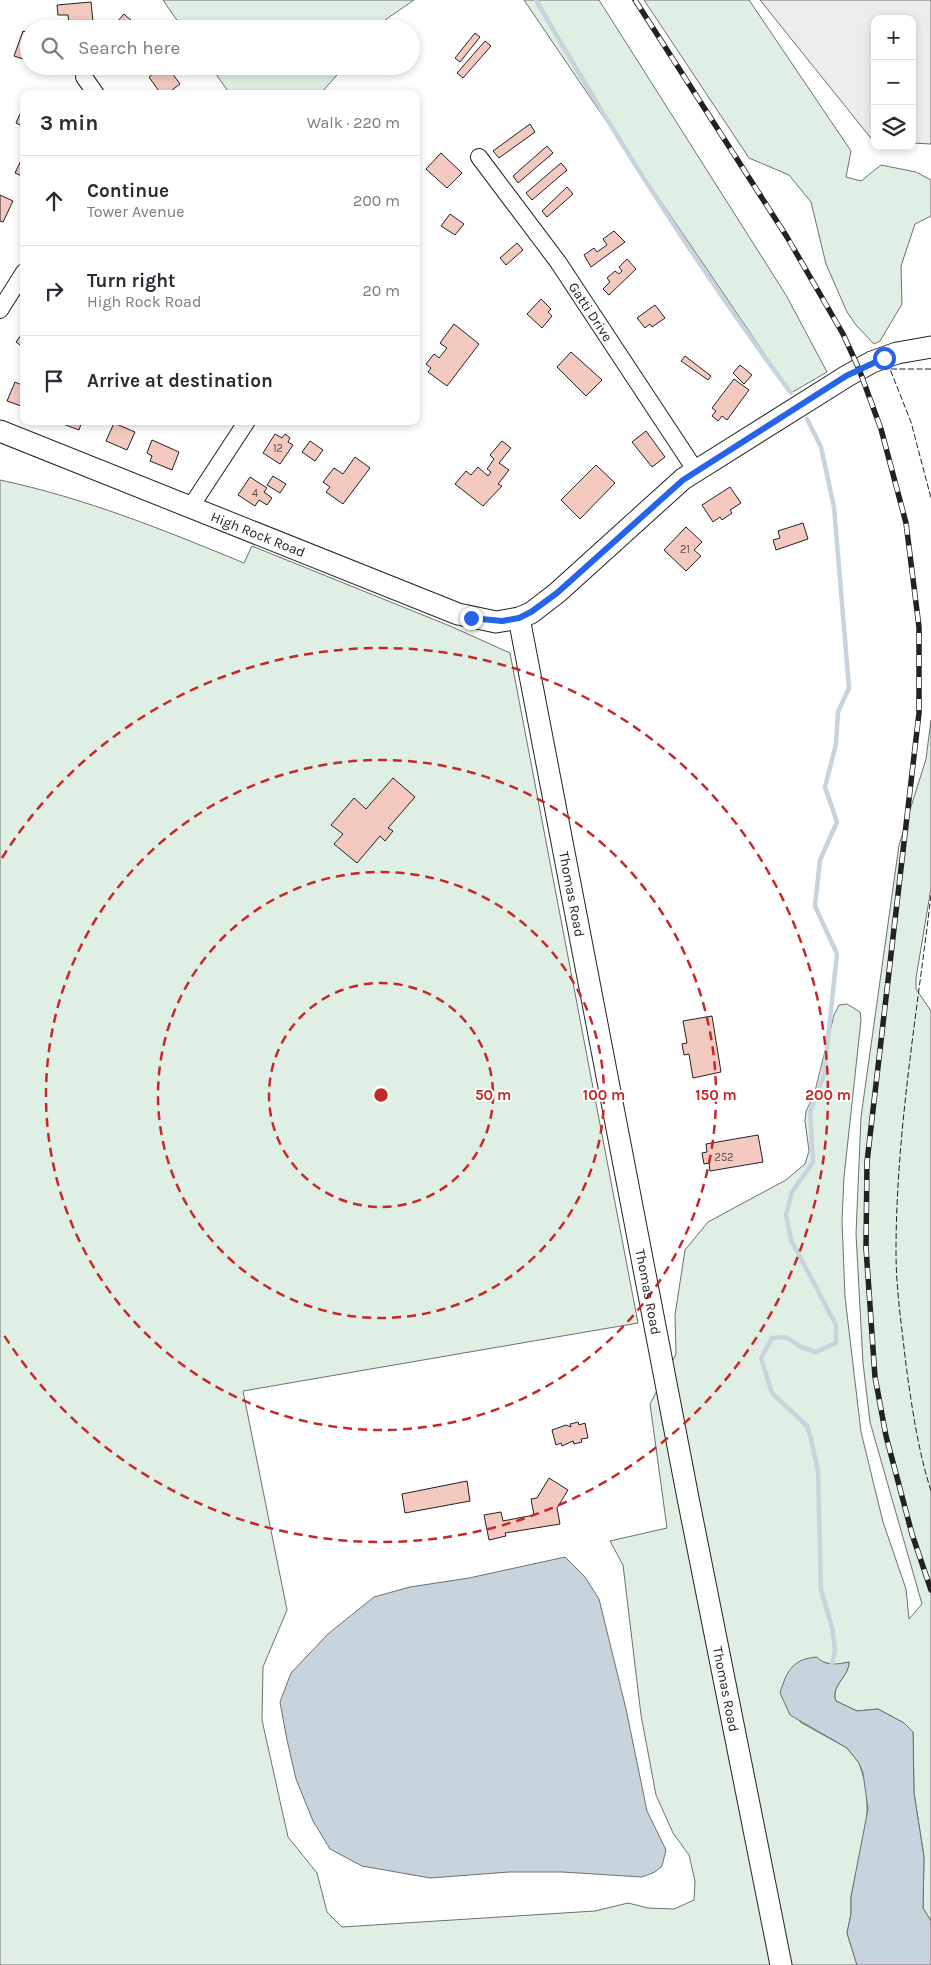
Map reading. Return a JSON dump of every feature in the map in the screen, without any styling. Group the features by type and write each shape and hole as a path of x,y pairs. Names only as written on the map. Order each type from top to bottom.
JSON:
{"main road":[{"path":"519,618 531,612 557,593 670,490 696,471 799,405 872,362 910,350 931,347"},
{"name":"High Rock Road","path":"0,431 458,614 490,622 519,618"},
{"name":"Thomas Road","path":"519,618 780,1965"}],"street":[{"path":"84,77 93,90"},
{"name":"Gatti Drive","path":"479,157 558,262 696,471"},
{"path":"0,310 20,278"},
{"path":"190,508 243,425"}],"green space":[{"path":"163,0 414,0 385,20 177,20"},
{"path":"524,0 599,0 786,295 827,372 791,393"},
{"path":"644,0 749,0 851,151 846,177 861,181 881,165 916,172 931,180 931,216 915,224 901,266 902,304 880,341 874,344 856,325 847,312 826,264 811,202 789,175 749,158"},
{"path":"216,75 337,75 324,90 227,90"},
{"path":"0,480 32,487 93,505 244,563 252,546 450,626 510,653 638,1323 243,1391 287,1610 263,1667 262,1720 288,1837 317,1873 327,1912 342,1927 595,1911 628,1903 648,1908 674,1909 694,1900 695,1881 689,1855 673,1833 656,1795 641,1715 623,1565 610,1541 667,1528 650,1404 676,1354 675,1315 685,1250 708,1222 786,1180 805,1164 809,1151 805,1121 806,1111 814,1095 834,1015 839,1005 847,1004 860,1012 861,1020 844,1177 842,1221 845,1297 861,1432 883,1522 906,1589 909,1619 922,1604 870,1422 863,1363 856,1234 861,1117 899,845 926,759 931,720 931,888 916,978 916,989 931,1011 931,1921 923,1908 924,1857 914,1793 913,1732 904,1723 878,1709 857,1711 836,1701 837,1686 846,1672 849,1662 834,1665 820,1661 800,1722 847,1748 859,1763 867,1787 867,1819 851,1897 851,1914 847,1933 857,1965 0,1965"}],"shaded area":[{"path":"760,0 931,0 931,144 916,143 916,15 871,15 871,138"},
{"path":"565,1557 585,1577 599,1599 626,1709 647,1811 666,1850 662,1866 655,1872 642,1877 562,1872 509,1872 430,1878 362,1866 330,1849 313,1821 296,1779 287,1740 280,1702 291,1673 328,1634 374,1597 410,1587 469,1578"},
{"path":"817,1657 828,1664 849,1662 846,1672 837,1686 836,1701 857,1711 878,1709 904,1723 913,1732 914,1793 924,1857 923,1908 931,1921 931,1965 857,1965 847,1933 851,1914 851,1897 868,1809 863,1773 859,1763 847,1748 790,1715 780,1693 785,1678 792,1667 802,1660"}],"building":[{"path":"91,2 93,20 69,20 68,15 58,15 57,5"},
{"path":"124,14 131,20 119,20"},
{"path":"475,33 480,37 460,62 455,58"},
{"path":"20,39 20,58 14,56"},
{"path":"485,41 491,46 463,78 457,73"},
{"path":"152,75 174,75 180,84 172,90 158,90 149,77"},
{"path":"20,114 20,125 16,123"},
{"path":"530,124 535,132 499,158 493,151"},
{"path":"547,146 553,153 518,183 513,176"},
{"path":"441,153 462,173 447,188 426,169"},
{"path":"20,162 20,175 15,173"},
{"path":"561,163 567,170 532,200 526,193"},
{"path":"567,187 573,194 547,217 542,211"},
{"path":"0,195 13,201 3,222 0,221"},
{"path":"450,214 464,224 455,235 441,226"},
{"path":"614,231 625,242 591,267 584,255 594,248 597,252 607,245 603,239"},
{"path":"517,243 523,250 506,265 500,258"},
{"path":"627,259 636,269 609,295 603,289 610,282 607,278 615,271 619,274 622,271 619,267"},
{"path":"541,299 551,309 548,312 552,316 542,328 527,314"},
{"path":"655,305 665,318 652,327 650,324 645,328 637,318"},
{"path":"454,324 479,344 447,386 428,372 431,368 426,364 434,354 439,358 447,348 440,343"},
{"path":"20,336 20,345 16,342"},
{"path":"571,352 602,380 586,396 557,367"},
{"path":"685,356 711,376 708,380 681,361"},
{"path":"740,365 752,375 744,384 733,373"},
{"path":"734,379 749,390 727,420 722,416 718,421 712,416 716,411 712,408"},
{"path":"15,382 20,384 20,406 7,401"},
{"path":"66,425 81,425 79,430"},
{"path":"113,425 119,425 135,432 127,450 106,441"},
{"path":"646,431 665,457 652,467 632,442"},
{"path":"275,434 282,438 285,434 290,438 288,442 293,445 280,464 263,453"},
{"path":"152,440 179,452 172,470 150,461 152,456 147,453"},
{"path":"310,441 323,450 315,461 302,452"},
{"path":"502,441 511,448 499,463 509,470 498,484 502,486 483,506 455,484 466,471 471,475 478,467 488,476 491,472 487,469 494,459 490,455"},
{"path":"355,457 370,468 343,504 326,492 330,487 323,482 334,468 343,474"},
{"path":"596,465 615,483 580,519 561,500"},
{"path":"273,476 286,484 280,493 267,485"},
{"path":"250,477 267,488 264,492 272,498 267,505 259,500 255,506 238,495"},
{"path":"730,487 741,503 730,510 732,513 722,520 720,517 713,522 702,505"},
{"path":"803,523 808,539 776,550 773,540 780,538 778,531"},
{"path":"686,527 702,542 694,550 701,556 686,571 664,550"},
{"path":"393,778 415,797 388,828 393,831 385,841 380,836 357,863 334,844 343,834 331,825 354,798 366,809"},
{"path":"712,1016 721,1072 693,1078 689,1054 684,1055 682,1044 687,1043 683,1021"},
{"path":"758,1135 763,1162 710,1171 709,1163 704,1164 702,1153 707,1152 706,1144"},
{"path":"578,1422 579,1425 585,1423 588,1438 581,1439 582,1442 574,1444 573,1441 562,1446 561,1443 556,1445 552,1430 566,1425 571,1427 570,1424"},
{"path":"549,1478 568,1490 557,1508 560,1524 505,1533 506,1536 489,1540 484,1515 501,1512 503,1521 534,1515 531,1499 537,1498"},
{"path":"467,1481 470,1501 405,1513 402,1494"}],"waterway":[{"path":"536,0 626,151 723,298 791,393"},
{"path":"807,419 821,447 834,507 849,688 838,712 836,744 825,787 837,822 820,860 815,906 837,954 824,1075 810,1112 813,1162 792,1192 786,1215 791,1240 836,1325 836,1343 816,1352 801,1347 786,1337 772,1338 761,1358 772,1393 807,1426 811,1439 818,1472 821,1590 832,1627 835,1650 831,1668"}],"railway":[{"path":"635,0 787,237 843,334 859,369 881,429 906,523 919,627 919,713 867,1162 866,1248 875,1377 886,1436 912,1534 931,1590"}],"fence":[{"path":"931,369 890,369 911,422 931,498"},
{"path":"931,895 903,1118 899,1163 896,1252 898,1295 908,1381 919,1444 931,1491"}],"route":[{"path":"471,618 490,622 502,621 519,618 531,612 548,601 683,480 846,376 872,362 884,358"}]}
